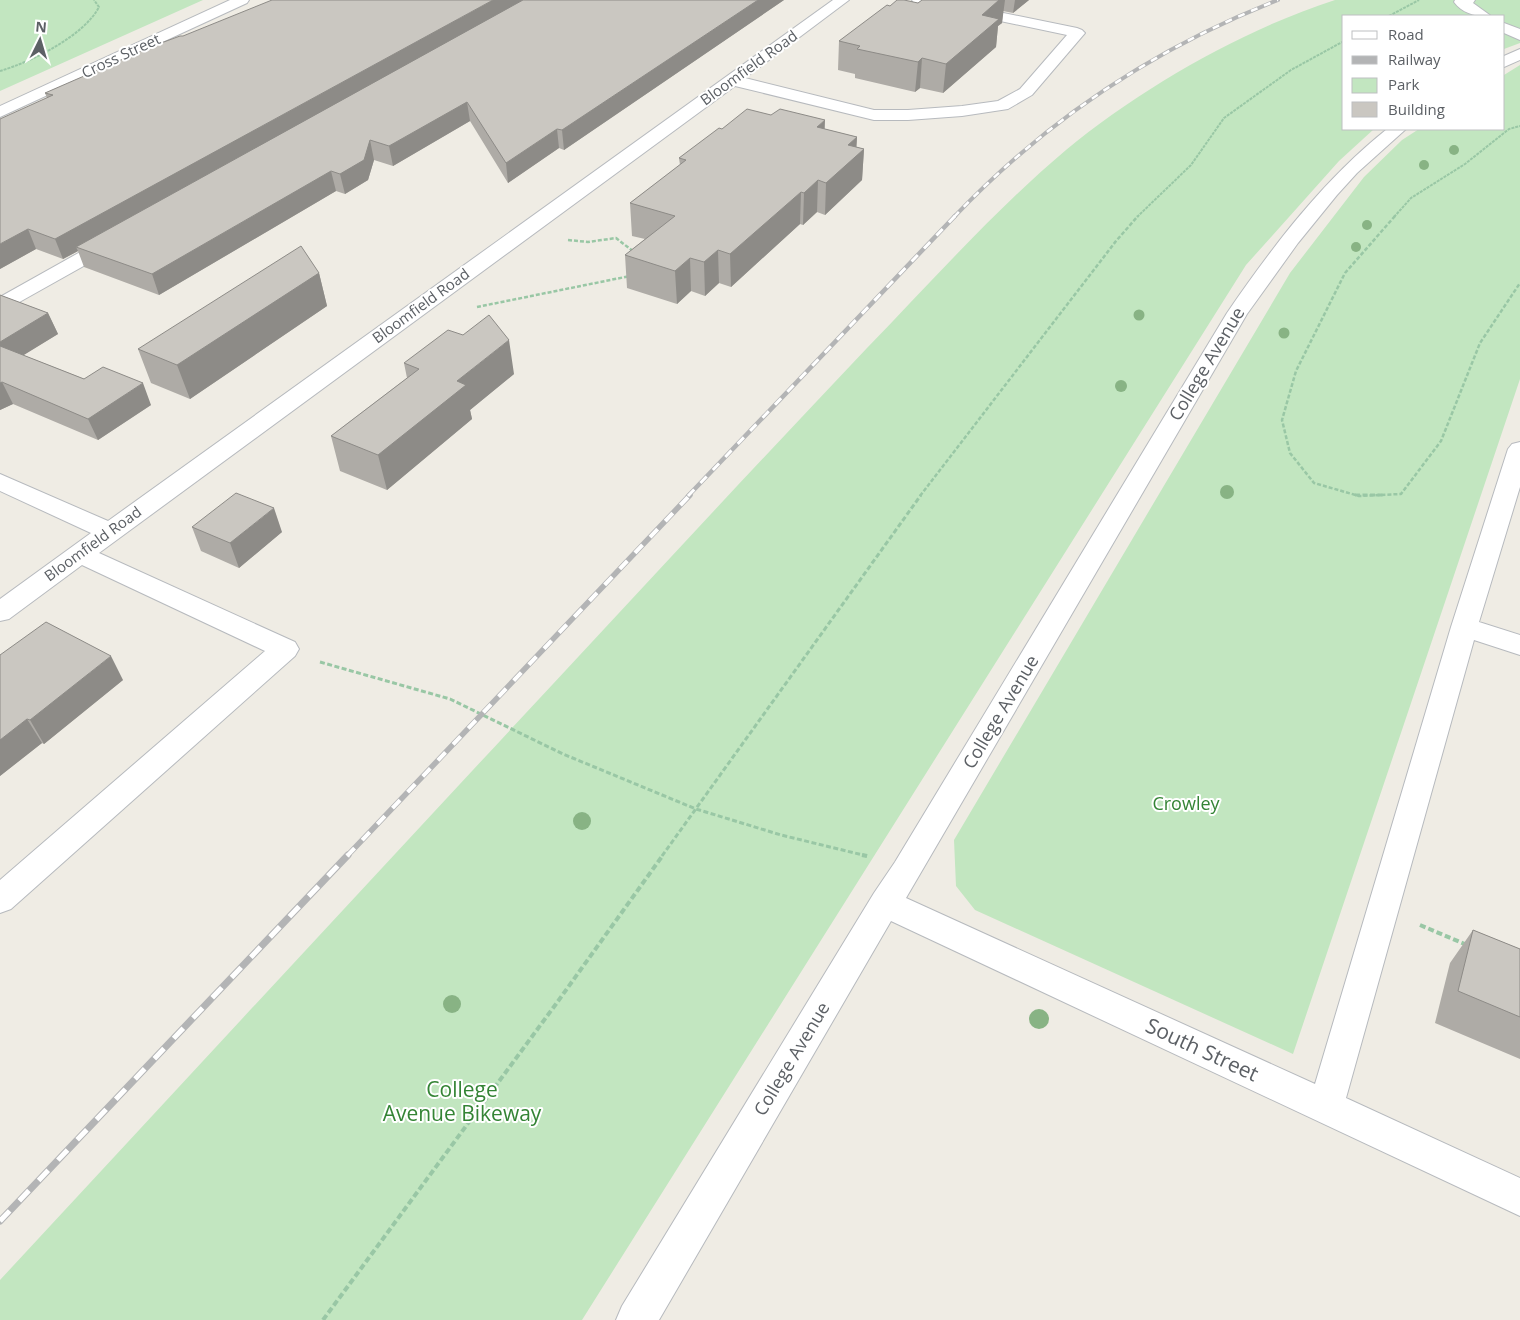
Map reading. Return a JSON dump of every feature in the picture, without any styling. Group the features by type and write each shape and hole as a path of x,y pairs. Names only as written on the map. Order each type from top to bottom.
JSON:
{"street":[{"name":"Cross Street","path":"0,112 242,0"},
{"name":"Bloomfield Road","path":"0,612 842,0"},
{"path":"732,80 874,115 962,112 1002,105 1026,92 1077,33 919,0"},
{"path":"1468,0 1461,2 1482,15"},
{"path":"1506,20 1520,35"},
{"path":"1505,62 1520,54"},
{"name":"College Avenue","path":"636,1320 885,903 906,872 1237,313 1289,240 1334,185 1396,130"},
{"path":"0,305 129,232"},
{"path":"1326,1107 1464,628 1520,448"},
{"path":"0,482 110,532"},
{"path":"0,899 285,649 80,554"},
{"path":"1464,628 1520,645"},
{"name":"South Street","path":"885,903 1520,1197"}],"path":[{"path":"0,71 36,56 79,29 95,16 99,7 94,0"},
{"path":"1391,15 1419,0"},
{"path":"323,1320 550,1012 901,521 1116,241 1148,205 1191,165 1224,118 1291,70 1342,42"},
{"path":"1520,126 1509,129 1465,164 1411,198 1345,273 1296,371 1282,420 1290,453 1314,483 1359,496 1401,494 1441,441 1480,343 1520,283"},
{"path":"560,239 588,242 616,238 636,253"},
{"path":"469,308 630,276"},
{"path":"285,649 298,656 386,679 450,699 563,754 696,810 781,835 868,856"},
{"path":"1382,909 1471,947 1470,952"}],"green space":[{"path":"0,0 203,0 0,91"},
{"name":"College Avenue Bikeway","path":"1335,0 1520,0 1520,43 1505,49 1505,15 1342,15 1342,130 1373,130 1339,161 1246,265 582,1320 0,1320 0,1280 703,523 989,221 1066,150 1127,105 1160,83 1229,44 1264,27"},
{"name":"Crowley","path":"1520,65 1520,379 1293,1054 975,910 956,886 954,840 1290,273 1364,177 1402,140 1417,130 1505,130 1505,74"}],"building":[{"path":"272,0 493,0 55,239 28,229 0,244 0,119 53,95 45,93 153,46"},
{"path":"523,0 758,0 562,130 557,129 506,163 467,102 389,146 370,140 364,160 340,174 331,171 152,274 76,247"},
{"path":"897,0 918,3 922,0 999,0 982,15 999,19 946,64 922,58 918,62 857,49 860,46 839,41 887,5 890,6"},
{"path":"747,109 771,115 780,109 825,120 817,127 857,137 848,145 864,149 826,183 818,180 804,193 801,192 730,254 718,250 704,262 690,258 675,271 625,255 675,216 630,203 686,160 679,158 719,128 722,129"},
{"path":"301,246 319,273 177,365 138,349"},
{"path":"0,295 48,313 0,342"},
{"path":"489,315 509,340 457,381 466,385 378,455 331,436 419,369 404,363 448,330 463,335"},
{"path":"0,346 84,379 103,367 143,383 88,419 2,382 0,383"},
{"path":"236,493 274,508 230,543 192,527"},
{"path":"46,622 111,656 30,720 27,719 0,740 0,655"},
{"path":"1473,930 1520,949 1520,1017 1458,991"}],"railway":[{"path":"955,216 1026,149 1104,90 1145,64 1188,41 1232,19 1278,0"},
{"path":"688,496 955,216"},
{"path":"347,856 690,495"},
{"path":"0,1221 348,855"}]}
